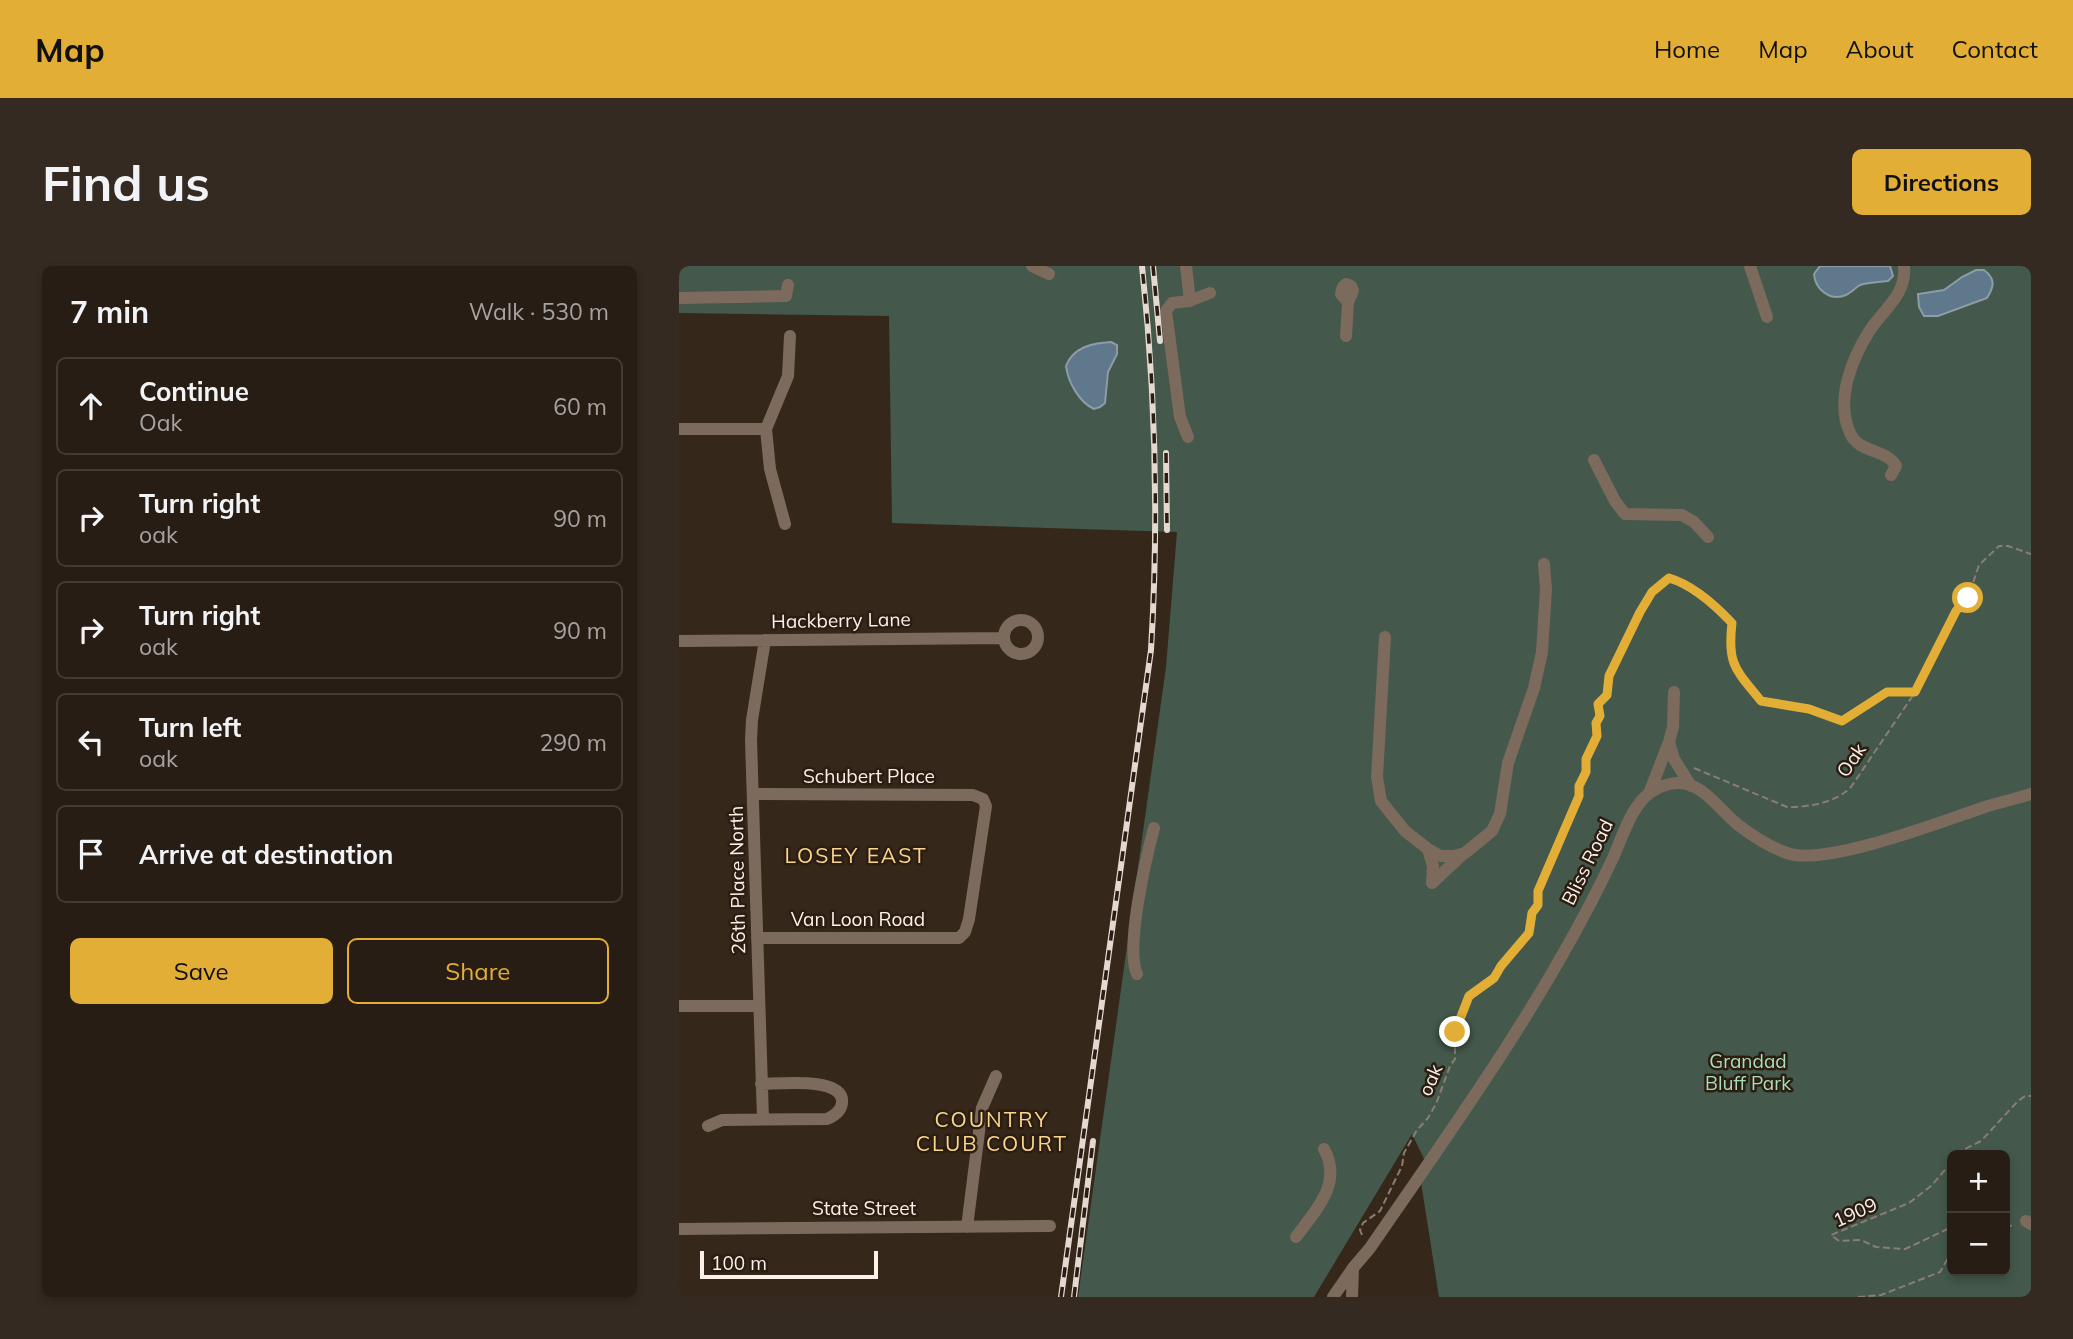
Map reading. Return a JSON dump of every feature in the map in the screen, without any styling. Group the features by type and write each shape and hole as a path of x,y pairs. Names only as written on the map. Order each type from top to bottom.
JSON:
{"street":[{"path":"1032,266 1049,274"},
{"path":"1186,266 1190,301"},
{"path":"1750,266 1767,317"},
{"path":"1891,475 1896,466 1892,460 1863,448 1850,434 1844,402 1849,380 1869,331 1902,287 1905,278 1904,266"},
{"path":"679,298 786,296 788,285"},
{"path":"1188,437 1179,417 1166,311 1172,303 1190,301 1210,293"},
{"path":"1346,336 1348,302"},
{"path":"785,524 770,469 766,429 787,376 790,336"},
{"path":"679,429 766,429"},
{"path":"1594,460 1615,501 1625,514 1682,515 1694,522 1708,537"},
{"path":"1427,849 1433,866 1431,883 1492,831 1500,814 1508,763 1534,688 1542,652 1546,589 1544,564"},
{"name":"Hackberry Lane","path":"679,642 1003,638"},
{"path":"1385,638 1378,791 1381,801 1405,831 1427,849 1440,856 1465,853"},
{"name":"26th Place North","path":"762,1119 752,720 765,640"},
{"path":"1674,692 1673,727 1669,742 1675,761 1691,786"},
{"name":"Bliss Road","path":"1333,1297 1370,1248 1517,1028 1602,879 1635,808 1650,791 1669,742"},
{"path":"1650,791 1681,783 1691,786 1705,794 1753,835 1786,853 1805,858 1871,844 2031,794"},
{"name":"Schubert Place","path":"754,794 973,795 983,799 986,806 969,919 965,932 959,938"},
{"path":"1137,974 1132,961 1133,947 1145,864 1154,828"},
{"name":"Van Loon Road","path":"757,938 959,938"},
{"path":"679,1006 759,1006"},
{"path":"967,1227 982,1108 996,1076"},
{"path":"708,1126 722,1120 827,1119 837,1113 842,1104 842,1097 837,1091 824,1084 761,1084"},
{"path":"1296,1237 1319,1205 1331,1179 1329,1158 1324,1149"},
{"name":"State Street","path":"679,1229 1050,1226"},
{"path":"1352,1297 1353,1268"}],"path":[{"name":"Oak","path":"1675,761 1787,807 1802,807 1842,797 1915,692 1956,611 1968,598 1979,565 1999,546 2008,546 2031,554"},
{"name":"oak","path":"1370,1248 1360,1230 1363,1223 1380,1211 1402,1166 1404,1153 1436,1104 1455,1059 1455,1032 1469,996 1494,978 1529,933 1532,913 1538,905 1538,891 1579,796 1579,786 1586,772 1586,759 1597,736 1596,723 1600,716 1598,704 1607,695 1609,676 1652,592 1669,578 1685,584 1732,623 1730,639 1735,669 1761,701 1809,709 1842,721 1887,692 1915,692"},
{"path":"1963,1150 1981,1141 2018,1101 2025,1096 2031,1096"},
{"name":"1909","path":"1947,1168 1931,1186 1909,1203 1831,1235 1839,1241 1861,1240 1876,1247 1905,1249 1947,1229"},
{"path":"1858,1297 1881,1295 1940,1272 1947,1260"}],"green space":[{"name":"Grandad Bluff Park","path":"679,266 2031,266 2031,1297 1439,1297 1420,1176 1427,1165 1412,1134 1314,1297 1078,1297 1166,667 1177,532 892,523 889,316 679,313"}],"water":[{"path":"1820,266 1890,266 1893,276 1888,281 1863,284 1846,295 1834,297 1824,293 1817,285 1814,274"},
{"path":"1976,270 1984,270 1992,280 1987,298 1938,316 1924,316 1919,307 1918,294 1944,290"},
{"path":"1111,342 1117,345 1117,354 1108,372 1105,403 1094,409 1075,391 1066,366 1073,354 1079,350"}],"railway":[{"path":"1061,1297 1151,650 1155,458 1142,266"},
{"path":"1153,266 1160,341"},
{"path":"1166,453 1167,530"},
{"path":"1074,1297 1093,1141"}],"district":[{"name":"LOSEY EAST","path":"856,856"},
{"name":"COUNTRY CLUB COURT","path":"992,1132"}],"route":[{"path":"1455,1032 1469,996 1494,978 1529,933 1532,913 1538,905 1538,891 1579,796 1579,786 1586,772 1586,759 1597,736 1596,723 1600,716 1598,704 1607,695 1609,676 1652,592 1669,578 1677,580 1713,604 1732,623 1730,639 1735,669 1761,701 1809,709 1842,721 1887,692 1915,692 1956,611 1968,598"}]}
